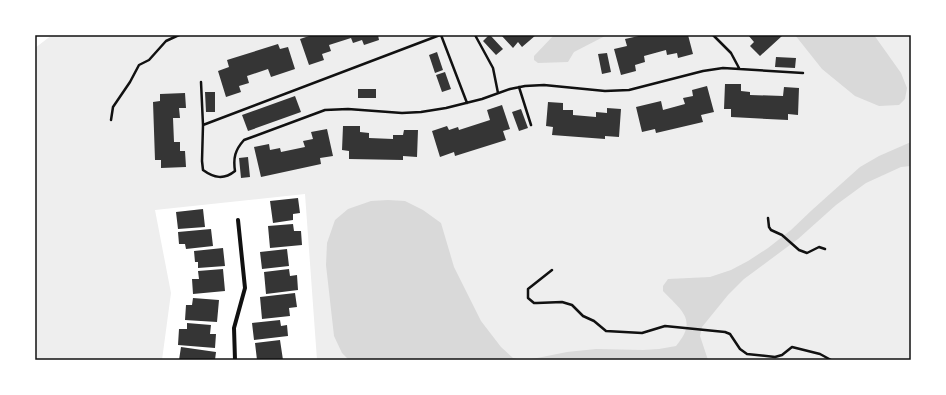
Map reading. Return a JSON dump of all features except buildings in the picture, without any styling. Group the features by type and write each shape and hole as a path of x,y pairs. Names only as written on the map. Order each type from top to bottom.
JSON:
{"street":[{"path":"235,360 234,328 245,288 238,220"}],"lane":[{"path":"110,120 113,108 139,65 149,60 166,41 179,35"},
{"path":"203,125 440,35 467,103"},
{"path":"475,35 493,68 498,93"},
{"path":"713,35 731,53 739,68"},
{"path":"201,82 203,170 210,175 229,176 235,171 234,159 237,149 244,140 325,110 348,109 402,113 446,108 518,87 544,85 605,91 629,90 703,71 723,68 803,73"},
{"path":"518,87 531,125"},
{"path":"768,218 769,227 771,230 782,235 799,250 807,253 819,247 825,249"},
{"path":"552,270 528,289 528,298 534,302 542,304 562,302 572,305 583,316 594,321 606,331 642,333 665,326 704,330 730,334 740,349 747,354 775,357 782,355 789,348 796,348 803,351 820,354 831,360"}],"shaded area":[{"path":"52,35 911,35 911,360 317,360 305,194 155,210 171,293 162,360 37,360 35,341 35,48"},
{"path":"554,35 607,35 574,52 568,62 538,63 534,60 534,56"},
{"path":"795,35 874,35 901,73 907,88 905,99 899,105 879,106 855,96 822,69"},
{"path":"911,142 911,166 901,167 866,183 836,205 798,239 744,279 728,295 702,327 700,336 708,360 527,360 567,352 596,349 643,350 676,346 683,337 687,322 681,310 663,291 663,286 668,279 710,277 731,270 748,261 791,230 860,167 879,156"},
{"path":"371,201 405,201 423,210 441,223 454,267 481,321 501,347 513,358 522,360 349,360 342,353 334,336 326,265 327,243 335,220 348,209"}]}
